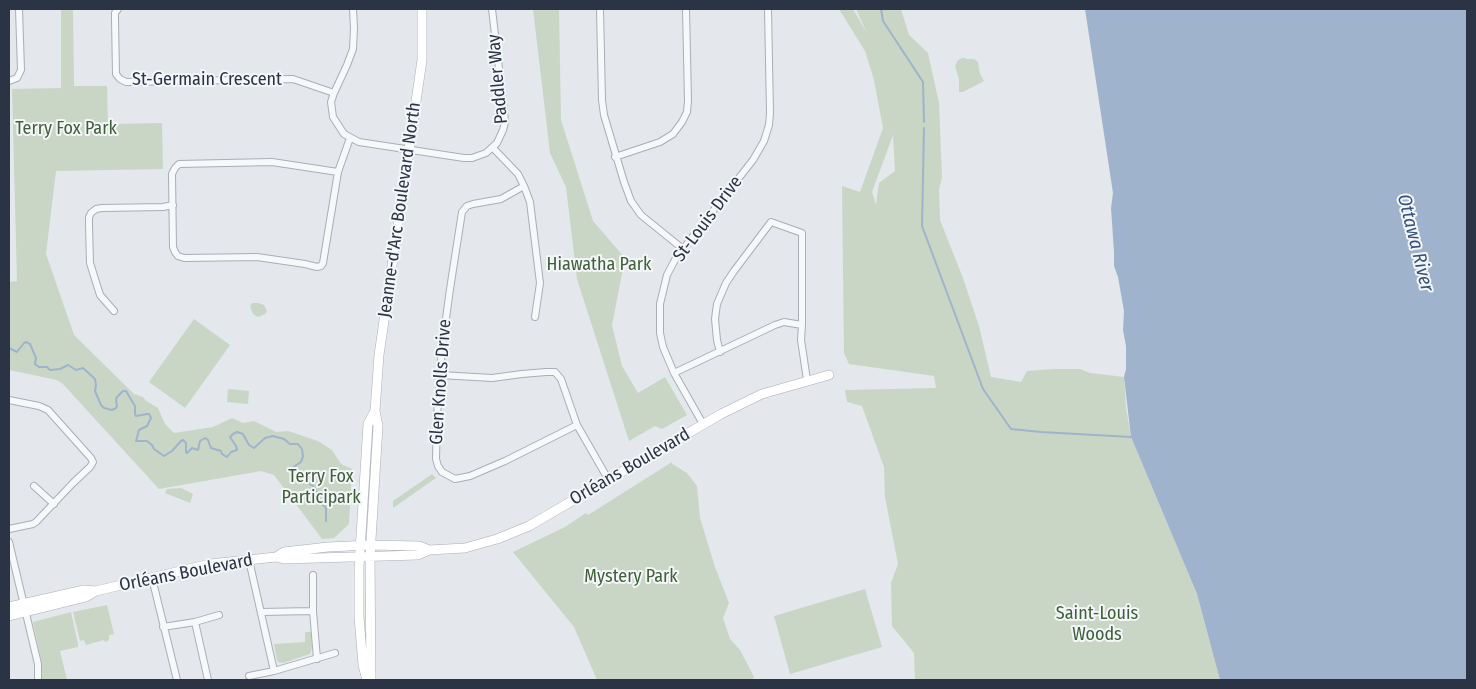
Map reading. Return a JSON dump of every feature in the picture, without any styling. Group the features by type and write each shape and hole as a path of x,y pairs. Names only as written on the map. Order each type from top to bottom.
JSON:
{"main road":[{"name":"Jeanne-d'Arc Boulevard North","path":"369,680 370,545 378,426 375,411 379,355 422,60 422,9"},
{"name":"Orléans Boulevard","path":"9,608 24,608 86,597 96,591 210,564 276,557 284,559 418,555 429,550 465,548 508,535 529,526 703,424 762,394 828,375"},
{"name":"Jeanne-d'Arc Boulevard North","path":"369,680 363,665 358,617 359,556 368,424 375,411"},
{"name":"Orléans Boulevard","path":"276,557 284,552 305,549 370,545 419,546 429,550"},
{"name":"Orléans Boulevard","path":"9,616 24,608"}],"street":[{"path":"9,81 17,78 21,70 19,9"},
{"name":"St-Germain Crescent","path":"118,9 115,19 116,74 126,82 293,79 334,93"},
{"path":"338,172 272,162 179,164 172,174 173,247 178,256 184,258 257,257 317,267 324,263 338,172 350,138 344,134 333,117 331,102 353,49 353,9"},
{"name":"Paddler Way","path":"350,138 359,142 464,158 480,156 493,148 501,137 505,122 492,9"},
{"path":"600,9 602,100 605,123 630,201 650,223 683,249"},
{"path":"615,157 660,142 673,134 682,122 688,101 686,9"},
{"name":"St-Louis Drive","path":"703,424 674,373 663,347 660,333 660,304 667,275 683,249 753,160 764,141 769,125 770,113 768,9"},
{"path":"493,148 513,169 524,186 530,202 540,283 535,318"},
{"name":"Glen Knolls Drive","path":"524,186 501,200 473,204 467,206 462,212 450,289 440,375 436,459 442,472 455,479 470,476 577,425"},
{"path":"114,310 100,295 90,263 89,225 91,213 96,209 102,208 164,207 173,205"},
{"path":"720,352 715,318 717,304 726,283 771,222 802,233 801,340 807,380"},
{"path":"674,373 775,325 784,322 802,325"},
{"path":"440,375 492,378 555,372 561,379 577,425 608,479"},
{"path":"9,400 39,406 48,410 92,458 93,462 33,524 9,529"},
{"path":"34,486 54,504"},
{"path":"9,542 38,664 38,680"},
{"path":"249,560 274,671"},
{"path":"313,575 313,611 317,659"},
{"path":"152,578 176,680"},
{"path":"261,612 313,611"},
{"path":"163,628 219,615"},
{"path":"195,622 208,680"},
{"path":"249,676 274,671 335,653"}],"green space":[{"path":"61,9 73,9 74,86 107,86 108,124 162,123 163,169 56,171 46,254 74,335 134,394 143,397 158,408 165,424 174,433 213,427 232,418 243,423 254,421 276,432 288,431 318,441 332,450 341,464 352,469 349,524 334,538 322,539 274,475 261,471 159,489 62,383 57,380 9,370 9,282 17,281 12,89 61,88"},
{"name":"Hiawatha Park","path":"533,9 559,9 561,120 593,221 625,258 612,325 622,366 638,393 665,377 687,415 662,429 655,426 629,441 577,279 566,187 550,153"},
{"name":"Saint-Louis Woods","path":"839,9 853,9 867,33 856,9 901,9 909,35 928,53 939,103 942,177 939,190 940,220 963,278 979,326 991,377 1021,382 1027,371 1080,369 1090,373 1124,377 1131,437 1197,594 1220,680 915,680 914,653 892,626 891,583 898,564 885,497 884,467 862,406 847,402 845,390 936,388 934,376 849,364 844,353 842,186 860,192 883,128 874,80 865,51","holes":["893,135 895,171 879,183 876,205 872,192"]},
{"path":"962,58 974,59 978,62 980,74 984,81 963,92 959,92 959,79 955,66 958,60"},
{"path":"252,303 264,305 267,311 265,314 258,317 253,314 250,306"},
{"path":"194,319 230,345 185,408 149,382"},
{"path":"228,389 249,391 248,404 227,402"},
{"name":"Mystery Park","path":"672,462 672,464 687,473 697,486 700,518 715,567 729,603 723,618 730,639 740,650 754,677 753,680 597,680 574,627 513,552 565,527 586,513 588,515"},
{"path":"432,474 436,478 393,508 393,501"},
{"path":"181,488 193,494 190,503 165,493 167,489"},
{"path":"865,589 882,647 790,674 774,616"},
{"path":"107,605 114,634 109,635 109,640 105,642 104,640 86,645 84,640 80,641 73,612"},
{"path":"71,612 78,647 60,651 67,680 42,680 42,664 33,622"},
{"path":"305,632 311,632 312,648 310,654 283,663 278,662 274,644 305,642"}],"water":[{"name":"Ottawa River","path":"1085,9 1467,9 1467,680 1220,680 1197,594 1131,437 1124,377 1126,346 1123,330 1124,311 1118,277 1114,266 1111,208 1113,193"}],"waterway":[{"path":"881,9 883,21 923,82 924,122"},
{"path":"924,128 922,226 983,389 1011,429 1131,437"},
{"path":"9,348 17,352 24,343 30,344 36,358 35,364 39,367 47,367 50,370 60,369 68,365 76,370 83,368 95,379 95,391 104,408 112,410 116,408 117,397 123,391 126,391 135,406 136,416 149,414 151,418 147,426 139,430 136,441 147,441 164,456 183,440 186,443 187,453 192,448 198,450 200,441 205,438 208,440 211,448 221,451 227,457 231,452 237,450 230,437 237,432 243,434 249,445 254,448 265,438 273,436 284,439 290,444 298,444 302,449 303,456 301,462 292,468 292,472 313,486 320,502 326,508 326,521"}],"park label":[{"name":"Terry Fox Park","path":"66,129"},
{"name":"Terry Fox Participark","path":"321,487"}]}
